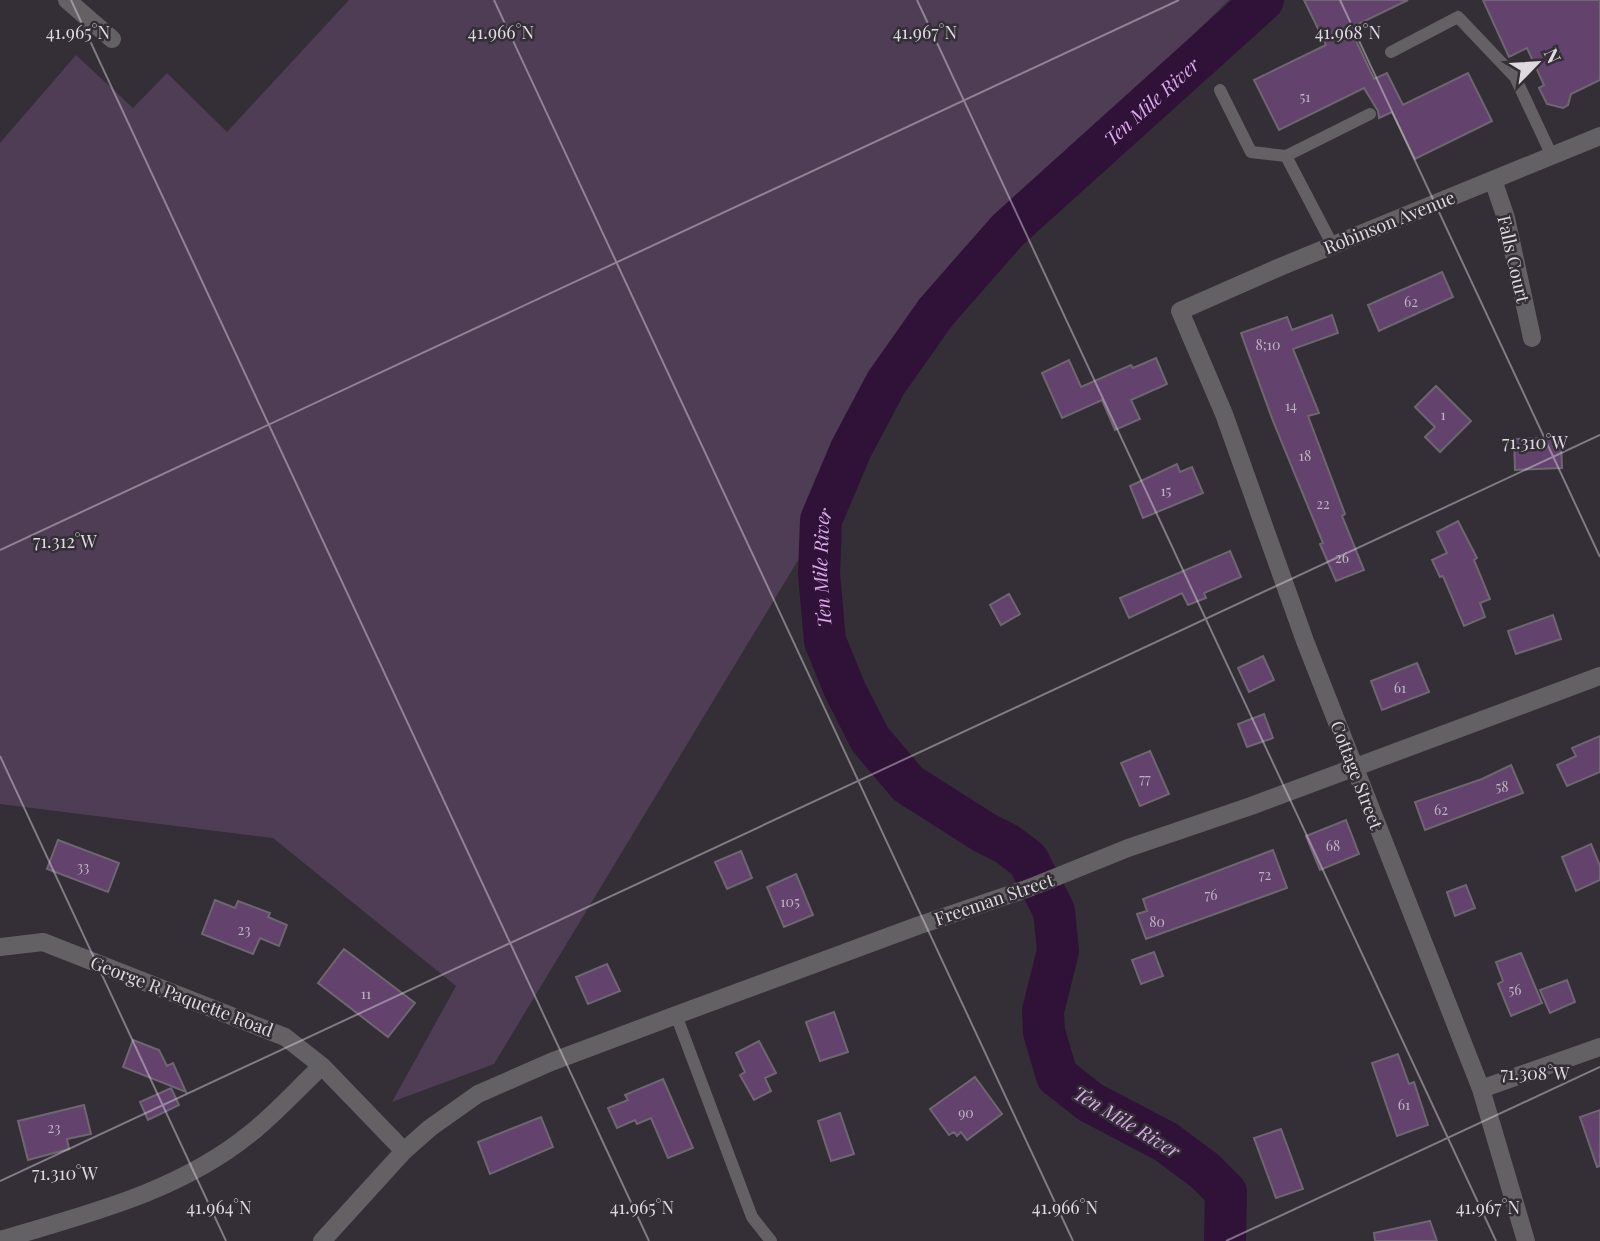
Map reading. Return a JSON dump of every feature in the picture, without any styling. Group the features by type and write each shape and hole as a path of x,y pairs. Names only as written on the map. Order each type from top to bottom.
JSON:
{"street":[{"path":"66,0 112,39"},
{"name":"Robinson Avenue","path":"1180,311 1600,136"},
{"name":"Falls Court","path":"1493,180 1506,218 1532,338"},
{"name":"Cottage Street","path":"1180,311 1224,414 1269,543 1354,768 1481,1089 1526,1241"},
{"name":"Freeman Street","path":"322,1241 404,1152 430,1128 478,1094 551,1062 676,1015 917,926 1029,888 1128,848 1354,768 1600,676"},
{"name":"George R Paquette Road","path":"0,947 43,942 285,1037 322,1066 404,1152"},
{"path":"1481,1089 1600,1047"},
{"path":"0,1240 132,1200 200,1167 251,1134 322,1066"}],"lane":[{"path":"1391,52 1458,17 1515,77 1552,156"},
{"path":"1220,90 1251,152 1286,156 1370,114"},
{"path":"1286,156 1332,246"},
{"path":"676,1015 752,1217 771,1241"}],"shaded area":[{"path":"349,0 1229,0 1075,150 1026,215 858,461 494,1064 392,1102 456,986 273,838 0,804 0,143 76,55 133,108 167,73 227,132"}],"building":[{"path":"1304,0 1408,0 1350,28 1374,79 1387,73 1403,105 1468,73 1492,121 1415,159 1392,112 1379,118 1378,111 1364,88 1279,130 1254,80 1326,45"},
{"path":"1483,0 1600,0 1600,80 1571,94 1568,105 1563,108 1547,104 1539,88 1544,85 1527,48 1509,57"},
{"path":"1442,272 1453,297 1379,331 1368,305"},
{"path":"1332,315 1338,333 1293,349 1319,413 1308,416 1345,514 1342,516 1364,570 1336,581 1241,333 1287,317 1292,330"},
{"path":"1156,358 1167,384 1131,400 1140,419 1115,430 1102,400 1062,418 1042,373 1069,360 1081,387 1131,365 1133,368"},
{"path":"1436,386 1471,421 1440,452 1425,437 1435,427 1415,407"},
{"path":"1561,438 1562,468 1515,470 1514,439"},
{"path":"1177,464 1180,472 1192,467 1203,493 1143,518 1130,486"},
{"path":"1458,521 1477,558 1474,560 1490,599 1480,603 1485,617 1464,626 1443,576 1440,577 1432,560 1447,553 1437,532"},
{"path":"1230,551 1241,577 1204,593 1206,598 1188,605 1182,593 1129,618 1120,598"},
{"path":"1009,594 1020,614 1001,625 990,605"},
{"path":"1553,615 1561,639 1516,654 1508,631"},
{"path":"1263,656 1274,680 1249,692 1238,668"},
{"path":"1417,663 1429,692 1382,710 1371,681"},
{"path":"1264,714 1273,738 1247,747 1238,724"},
{"path":"1600,736 1600,772 1567,786 1557,765 1576,756 1572,748"},
{"path":"1150,751 1169,794 1140,806 1121,763"},
{"path":"1511,765 1523,793 1425,830 1415,802 1482,779"},
{"path":"1346,820 1359,854 1320,870 1306,836"},
{"path":"58,840 119,863 108,892 47,869"},
{"path":"1591,844 1600,866 1600,880 1576,891 1562,857"},
{"path":"1273,850 1287,888 1146,939 1137,914 1147,911 1143,899"},
{"path":"741,851 752,878 727,889 715,862"},
{"path":"796,874 813,915 784,927 767,887"},
{"path":"1466,885 1475,908 1455,916 1447,892"},
{"path":"215,900 235,908 238,901 270,913 268,917 287,925 279,946 260,938 253,954 202,934"},
{"path":"344,949 415,1003 388,1037 318,983"},
{"path":"1154,952 1163,976 1141,984 1132,960"},
{"path":"1521,953 1542,1003 1511,1016 1498,984 1503,981 1496,962"},
{"path":"607,964 620,991 588,1004 576,977"},
{"path":"1567,980 1575,1002 1550,1013 1540,990"},
{"path":"834,1012 848,1052 820,1061 806,1022"},
{"path":"133,1040 159,1050 167,1066 173,1063 186,1092 123,1067"},
{"path":"759,1041 776,1073 765,1078 771,1091 754,1100 740,1075 745,1072 736,1053"},
{"path":"1398,1054 1409,1084 1414,1082 1428,1125 1397,1136 1372,1063"},
{"path":"975,1077 1002,1114 967,1140 961,1132 957,1136 954,1132 949,1135 930,1109"},
{"path":"663,1079 693,1148 668,1158 651,1118 637,1124 635,1120 617,1128 608,1108 628,1100 625,1095"},
{"path":"171,1088 179,1105 148,1120 140,1102"},
{"path":"84,1105 91,1134 67,1139 69,1149 28,1160 18,1121"},
{"path":"1600,1110 1600,1166 1597,1167 1580,1117"},
{"path":"840,1113 854,1154 831,1161 818,1121"},
{"path":"541,1117 553,1147 490,1174 478,1142"},
{"path":"1281,1129 1303,1189 1276,1198 1254,1138"},
{"path":"1430,1221 1437,1241 1375,1241 1374,1233"}],"waterway":[{"name":"Ten Mile River","path":"1225,1241 1226,1192 1205,1171 1166,1142 1090,1102 1057,1076 1044,1032 1043,1011 1058,951 1054,911 1028,860 1007,844 908,784 870,739 845,690 825,641 819,574 821,520 851,449 886,383 936,312 1008,230 1263,0"}]}
